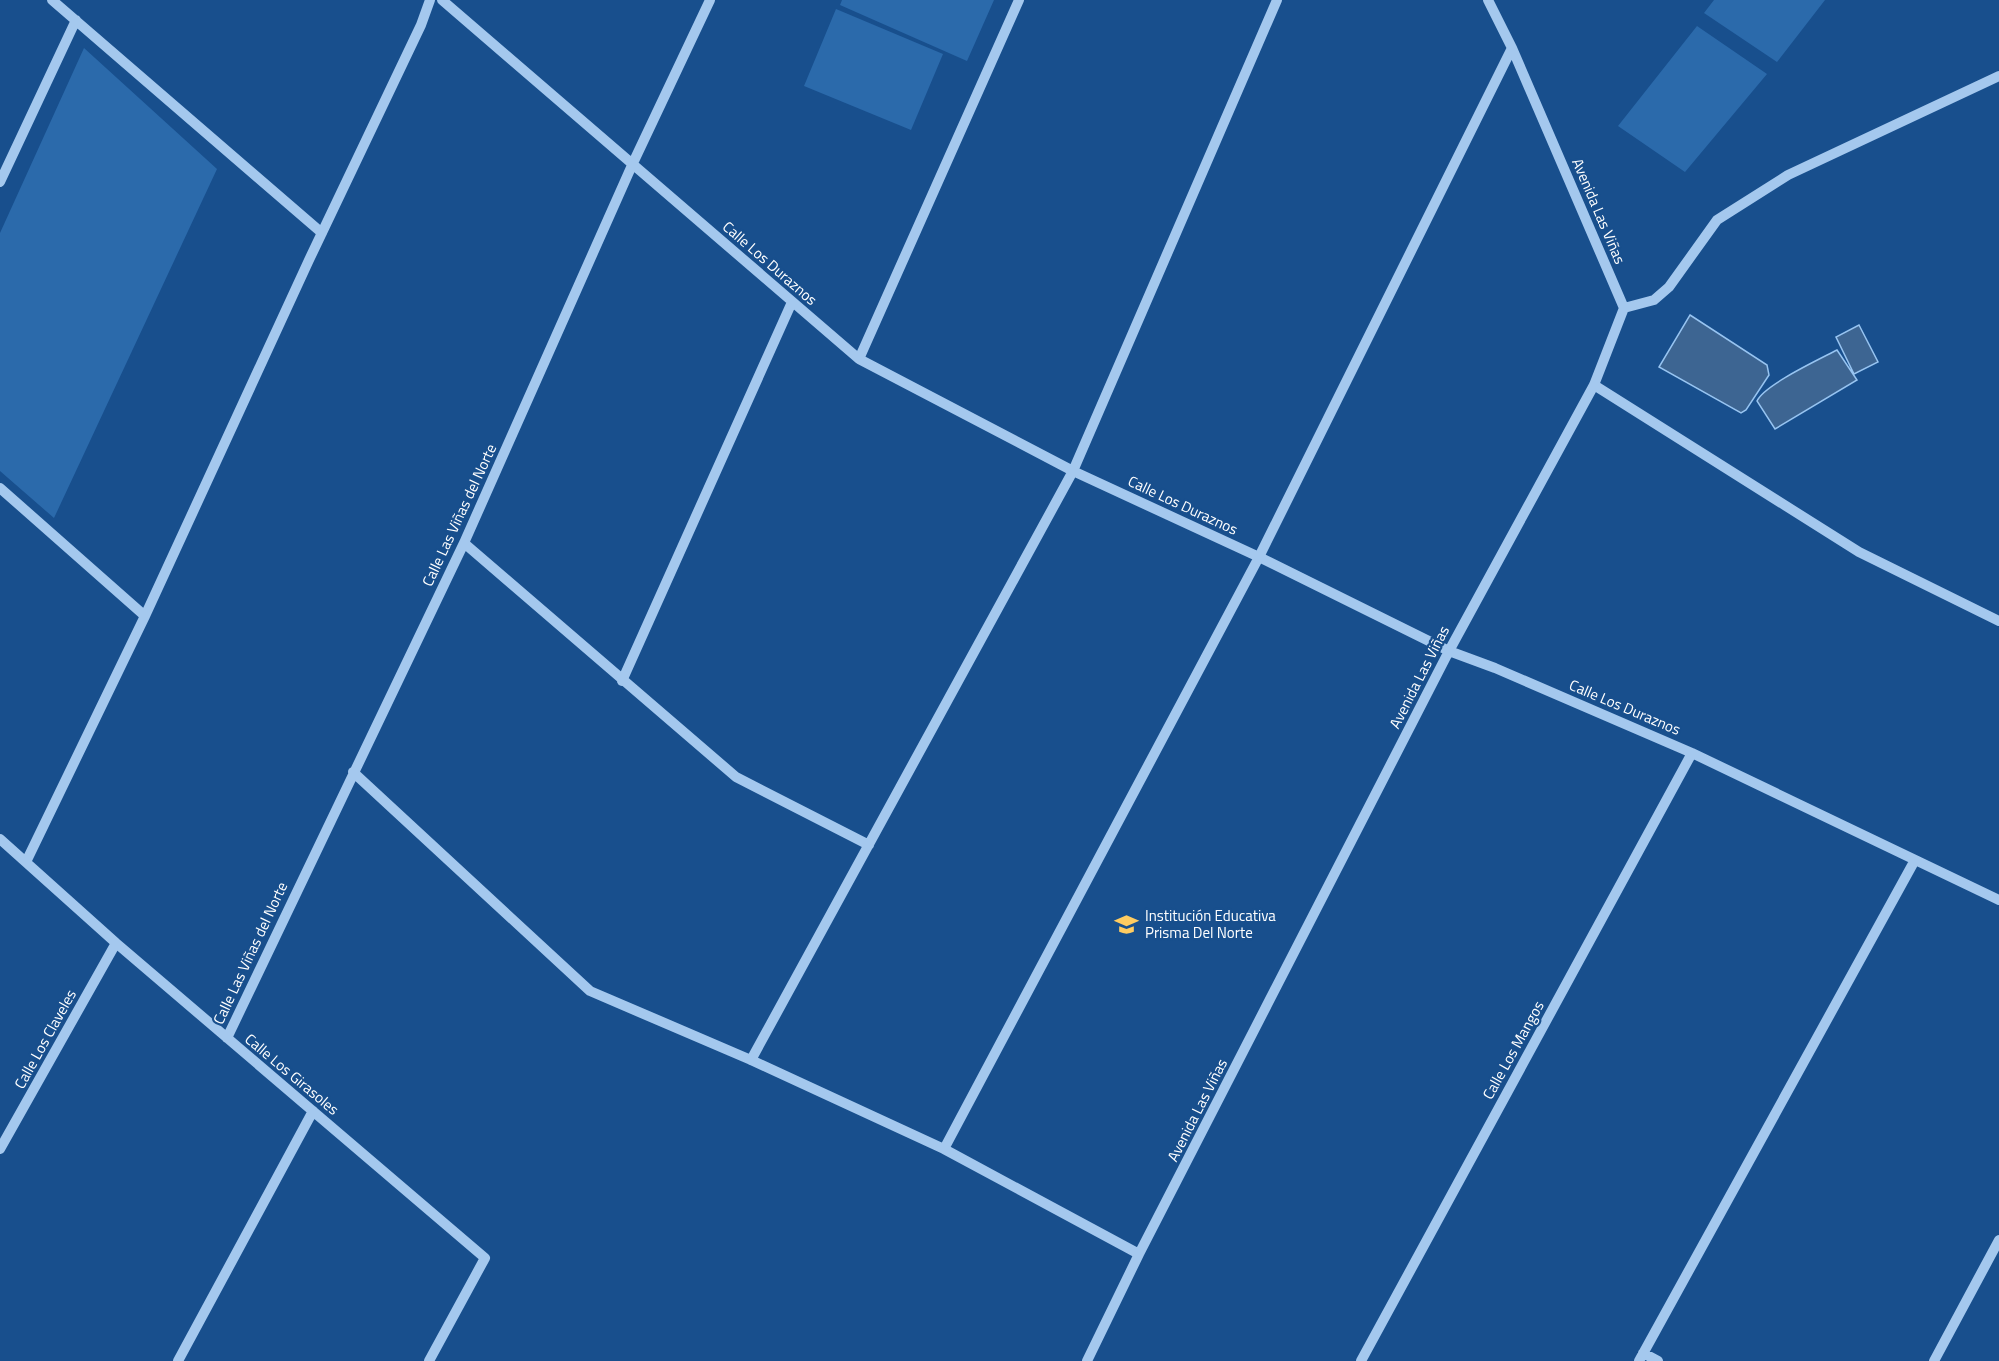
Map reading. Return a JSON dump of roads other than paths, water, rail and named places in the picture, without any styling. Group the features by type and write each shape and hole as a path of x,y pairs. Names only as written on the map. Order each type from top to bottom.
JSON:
{"street":[{"path":"52,0 322,233"},
{"path":"26,862 145,616 421,25 430,0"},
{"name":"Calle Los Duraznos","path":"442,0 859,358 1073,471 1259,557 1449,651 1495,668 1692,753 1999,900"},
{"name":"Calle Las Viñas del Norte","path":"227,1038 464,543 633,163 710,0"},
{"path":"859,358 1019,0"},
{"path":"751,1060 1073,471 1277,0"},
{"name":"Avenida Las Viñas","path":"1088,1361 1139,1254 1449,651 1594,385 1624,308 1512,48 1488,0"},
{"path":"0,182 76,20"},
{"path":"944,1149 1259,557 1512,48"},
{"path":"1624,308 1654,300 1669,287 1717,220 1788,175 1999,76"},
{"path":"622,681 792,302"},
{"path":"1594,385 1859,552 1999,621"},
{"path":"0,488 145,616"},
{"path":"464,543 736,777 869,845"},
{"name":"Calle Los Mangos","path":"1361,1361 1692,753"},
{"path":"353,772 590,990 751,1060 944,1149 1139,1254"},
{"name":"Calle Los Girasoles","path":"0,839 116,943 485,1258 429,1361"},
{"path":"1658,1361 1641,1357 1915,860"},
{"name":"Calle Los Claveles","path":"0,1149 116,943"},
{"path":"178,1361 313,1111"},
{"path":"1934,1361 1999,1240"}],"place":[{"name":"Institución Educativa Prisma Del Norte","path":"1127,924"}]}
